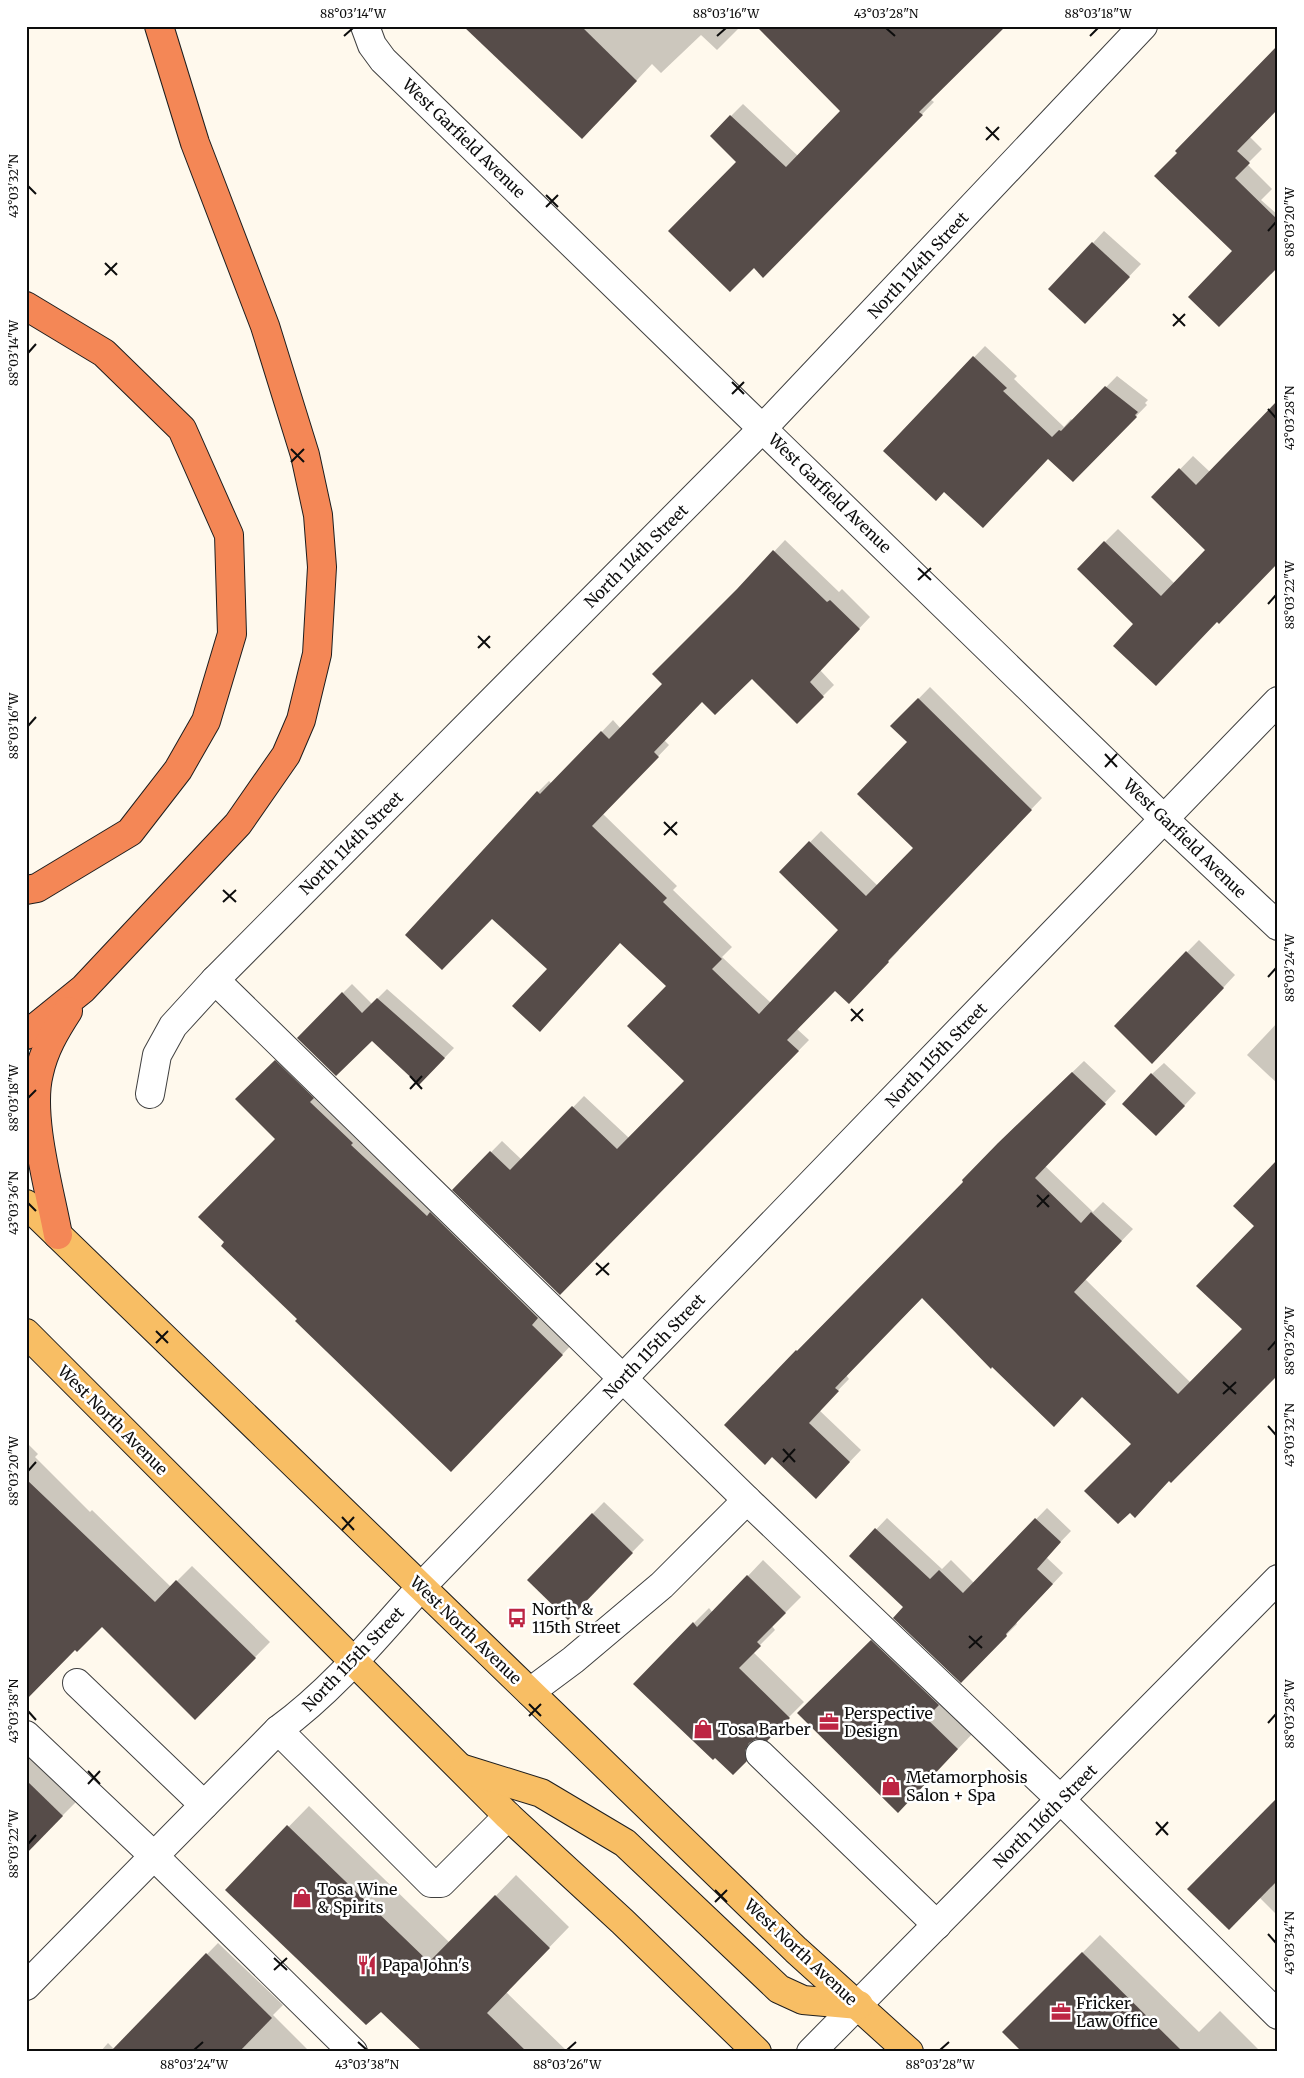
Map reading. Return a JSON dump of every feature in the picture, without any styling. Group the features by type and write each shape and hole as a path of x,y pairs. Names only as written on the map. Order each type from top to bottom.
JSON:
{"highway":[{"path":"26,1035 84,989 238,824 286,755 301,720 317,654 322,567 318,515 305,455 265,326 195,143 159,26"},
{"path":"26,306 104,353 182,429 229,535 232,634 206,721 178,770 130,832 37,888 26,890"},
{"path":"58,1235 36,1119 38,1074 52,1035 84,989"}],"main road":[{"name":"West North Avenue","path":"26,1204 796,1950 909,2052"},
{"name":"West North Avenue","path":"26,1333 508,1816 623,1922 757,2052"},
{"path":"460,1768 541,1793 625,1843 779,1990 803,2000 859,2006"}],"street":[{"name":"West Garfield Avenue","path":"365,26 372,45 383,60 1164,818 1278,926"},
{"name":"North 114th Street","path":"150,1094 157,1055 169,1033 173,1026 215,980 763,428 1143,26"},
{"name":"North 115th Street","path":"26,1986 278,1730 307,1709 354,1662 421,1587 1278,701"},
{"path":"215,980 747,1500 1061,1800 1278,2015"},
{"path":"530,1692 573,1660 662,1585 747,1500"},
{"name":"North 116th Street","path":"811,2052 859,2006 1278,1579"},
{"path":"77,1684 204,1805"},
{"path":"278,1730 431,1883 441,1884 508,1816"},
{"path":"26,1735 154,1856 353,2052"},
{"path":"760,1754 937,1925"}],"building":[{"path":"463,26 581,26 637,81 582,139"},
{"path":"756,26 1006,26 919,112 923,115 763,278 754,268 730,292 668,231 736,162 710,136 730,115 786,167 840,111"},
{"path":"1278,45 1278,109 1237,151 1250,163 1235,178 1278,220 1278,267 1219,327 1188,297 1232,251 1154,176 1177,153 1175,151"},
{"path":"1092,242 1130,277 1085,324 1048,289"},
{"path":"973,356 1007,388 1003,391 1052,437 1059,430 1061,431 1105,386 1138,412 1135,415 1137,417 1073,482 1048,459 983,528 944,492 936,501 883,451"},
{"path":"1278,400 1278,563 1219,624 1217,622 1156,686 1113,646 1133,624 1077,569 1104,541 1161,596 1205,550 1151,497 1179,468 1196,485"},
{"path":"773,550 827,602 830,600 860,629 810,682 824,697 797,724 752,679 715,715 702,702 654,752 659,757 592,826 667,898 663,902 722,959 712,969 759,1014 838,930 779,872 809,841 866,896 913,848 857,794 907,742 890,726 918,698 1032,810 849,1004 835,991 787,1040 799,1051 560,1295 452,1190 490,1151 510,1170 572,1106 617,1149 684,1081 627,1026 666,986 620,943 540,1032 512,1006 547,969 492,919 442,970 405,935 537,791 540,794 601,731 609,739 662,684 652,674"},
{"path":"1186,951 1224,988 1152,1064 1114,1026"},
{"path":"342,992 362,1013 377,998 445,1058 419,1085 372,1041 336,1076 297,1038"},
{"path":"275,1060 314,1098 310,1102 353,1143 351,1145 427,1216 430,1212 538,1318 532,1325 563,1355 451,1472 295,1321 297,1319 221,1246 224,1242 198,1217 275,1139 235,1099"},
{"path":"1072,1072 1106,1104 1035,1178 1081,1223 1091,1212 1122,1241 1074,1292 1178,1394 1242,1329 1196,1286 1254,1226 1233,1206 1278,1159 1278,1375 1171,1483 1169,1481 1135,1518 1130,1513 1118,1524 1084,1491 1131,1444 1082,1397 1054,1427 992,1367 991,1369 922,1298 835,1388 839,1391 809,1423 850,1462 816,1499 772,1457 765,1465 724,1425 963,1182 962,1180 998,1143"},
{"path":"1151,1073 1185,1106 1156,1136 1122,1104"},
{"path":"26,1479 155,1602 176,1580 256,1658 195,1720 102,1627 77,1652 75,1650 26,1700"},
{"path":"592,1513 633,1553 568,1620 527,1580"},
{"path":"1035,1518 1061,1542 1037,1569 1053,1584 1006,1634 1007,1636 961,1683 893,1618 903,1607 849,1556 875,1528 930,1579 939,1570 963,1593"},
{"path":"747,1575 786,1613 757,1642 761,1646 739,1668 790,1718 767,1741 756,1739 749,1743 745,1751 747,1761 733,1775 715,1758 713,1760 633,1684 693,1622 697,1627"},
{"path":"871,1640 939,1705 926,1718 958,1749 898,1813 797,1713"},
{"path":"26,1780 63,1816 26,1854"},
{"path":"1278,1797 1278,1880 1229,1930 1187,1889"},
{"path":"287,1825 429,1962 495,1895 550,1948 487,2013 527,2052 423,2052 381,2012 366,2025 225,1890"},
{"path":"1082,1952 1183,2052 1022,2052 1002,2032"},
{"path":"206,1953 272,2018 239,2052 110,2052"}],"place":[{"name":"North & 115th Street","path":"517,1618"},
{"name":"Perspective Design","path":"829,1722"},
{"name":"Tosa Barber","path":"703,1729"},
{"name":"Metamorphosis Salon + Spa","path":"891,1786"},
{"name":"Tosa Wine & Spirits","path":"302,1898"},
{"name":"Papa John's","path":"367,1965"},
{"name":"Fricker Law Office","path":"1061,2012"}]}
